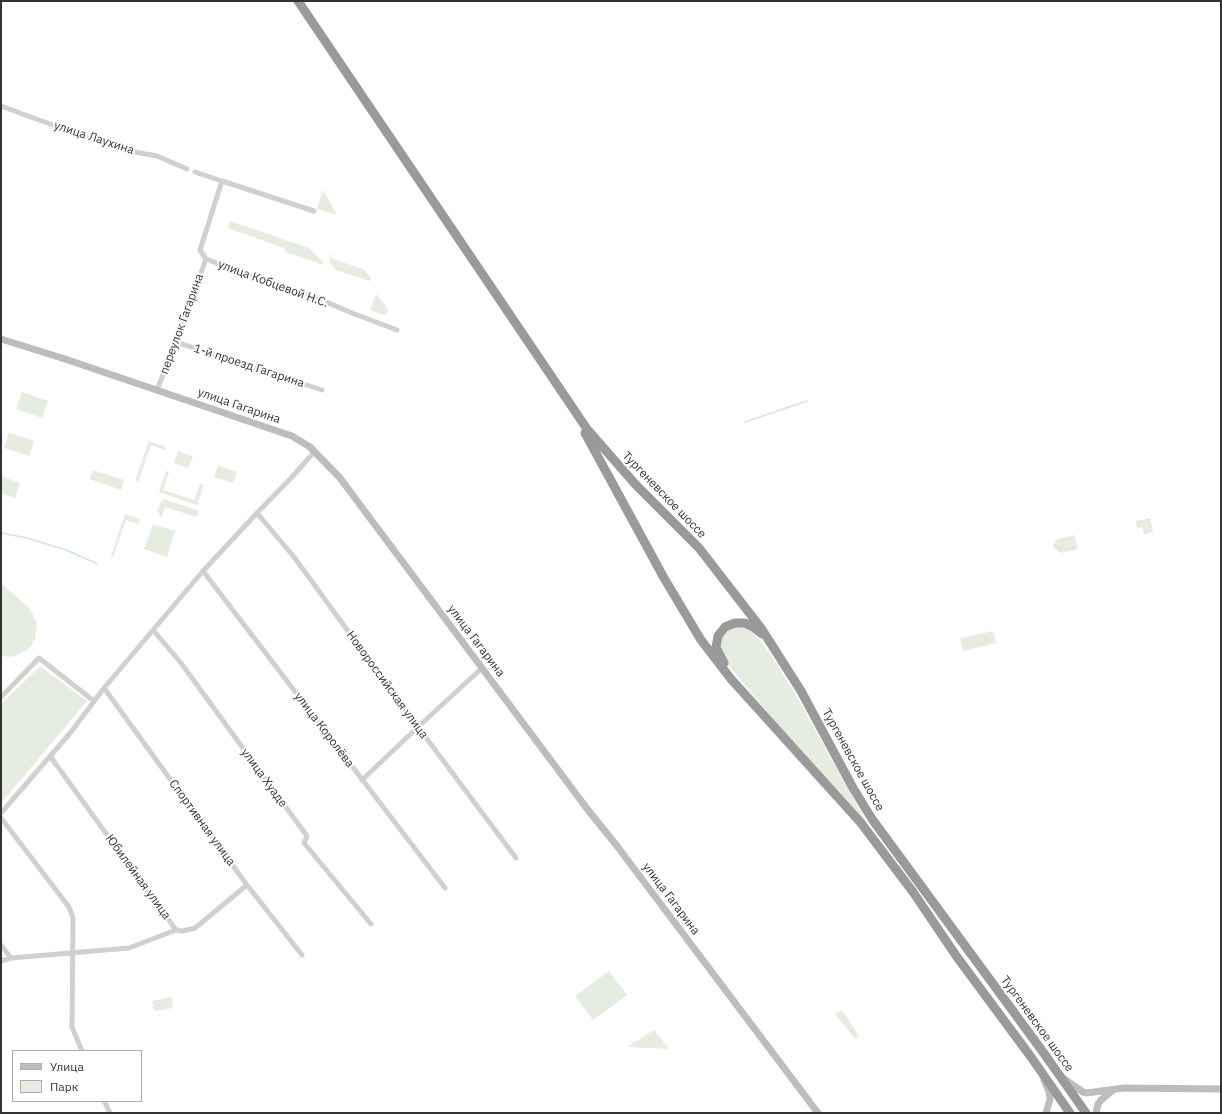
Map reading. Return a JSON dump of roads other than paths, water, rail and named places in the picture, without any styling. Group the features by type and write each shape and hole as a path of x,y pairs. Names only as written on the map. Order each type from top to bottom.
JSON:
{"highway":[{"path":"293,1 586,430"},
{"path":"298,1 586,430"},
{"name":"Тургеневское шоссе","path":"586,430 636,485 699,548 737,594 772,644 801,691 853,788 872,819 1086,1113"},
{"name":"Тургеневское шоссе","path":"586,430 664,578 701,640 731,678 861,823 913,892 957,957 1032,1057 1070,1113"},
{"path":"731,678 716,647 718,636 725,627 735,623 745,623 753,627 772,644"}],"street":[{"name":"улица Лаухина","path":"1,106 118,149 157,156 187,169"},
{"path":"195,172 314,211"},
{"name":"улица Кобцевой Н.С.","path":"222,180 200,250 206,258 235,270 317,298 352,314 397,330"},
{"name":"переулок Гагарина","path":"157,390 206,258"},
{"name":"улица Гагарина","path":"1,339 65,359 292,436 302,441 315,452 340,478 818,1113"},
{"name":"1-й проезд Гагарина","path":"176,342 322,390"},
{"path":"1,813 71,732 104,688 203,571 315,452"},
{"name":"Новороссийская улица","path":"257,513 294,556 418,727 516,858"},
{"name":"улица Королёва","path":"203,571 445,888"},
{"name":"улица Хуаде","path":"153,630 181,664 307,836 304,843 371,924"},
{"path":"1,697 39,658 94,701"},
{"path":"362,780 482,668"},
{"name":"Спортивная улица","path":"104,688 247,885 302,955"},
{"name":"Юбилейная улица","path":"1,960 129,948 176,930 50,756"},
{"path":"1,818 69,906 73,918 72,1027 82,1050"},
{"path":"176,930 183,931 195,928 247,885"},
{"path":"1,945 11,958"},
{"path":"1032,1057 1049,1092 1050,1099 1046,1113"},
{"path":"1060,1077 1087,1093 1133,1088 1221,1090"},
{"path":"1096,1113 1098,1104 1101,1100 1115,1089"},
{"path":"104,1102 110,1113"}],"waterway":[{"path":"745,422 807,401"},
{"path":"1,533 27,538 66,550 98,564"}]}
